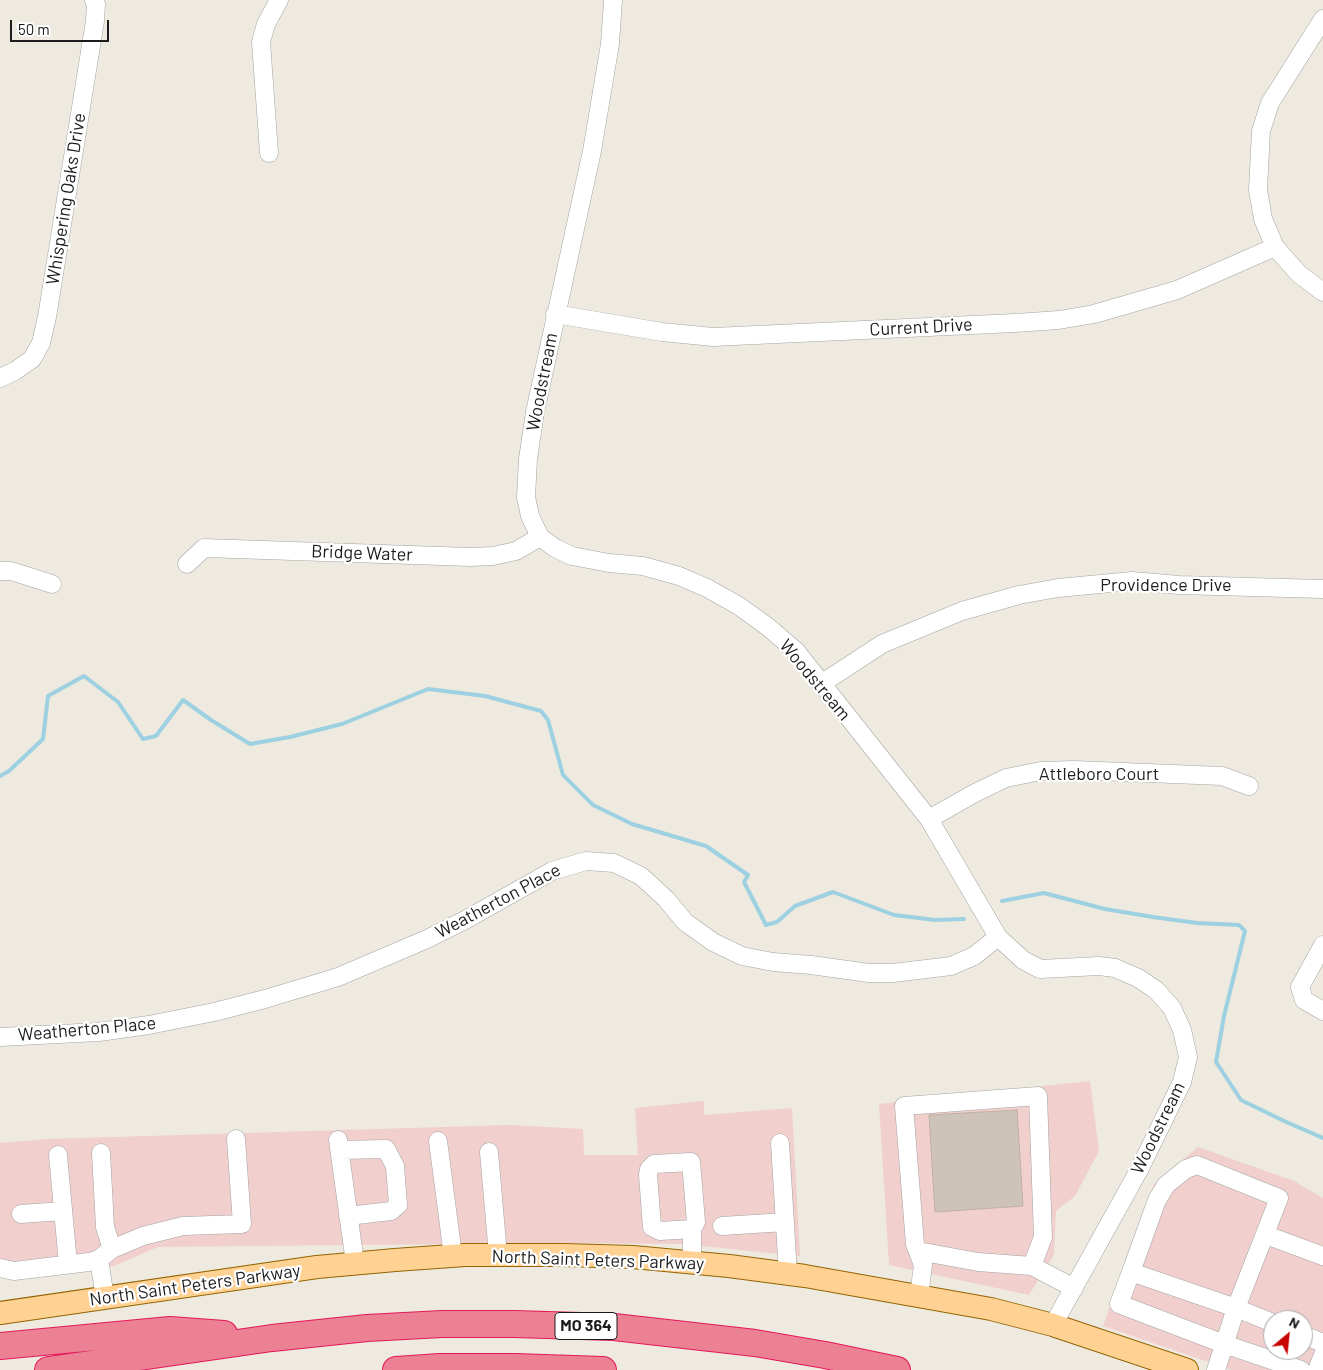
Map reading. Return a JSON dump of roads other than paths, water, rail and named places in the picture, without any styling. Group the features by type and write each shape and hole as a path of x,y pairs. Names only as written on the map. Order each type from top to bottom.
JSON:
{"highway":[{"name":"MO 364","path":"48,1370 272,1338 367,1328 442,1324 514,1324 614,1328 755,1343 897,1370"},
{"path":"0,1346 170,1330 272,1338"},
{"path":"396,1370 440,1367 603,1370"}],"main road":[{"name":"North Saint Peters Parkway","path":"0,1313 354,1263 498,1255 623,1257 788,1274 991,1309 1053,1325 1187,1370"}],"street":[{"name":"Whispering Oaks Drive","path":"0,378 15,371 32,359 41,343 95,21 96,4 94,0"},
{"path":"269,153 261,42 266,24 279,0"},
{"name":"Woodstream","path":"613,0 610,44 592,150 535,412 528,459 526,496 530,516 540,537 555,548 572,556 609,563 643,566 679,576 708,588 739,606 768,627 796,651 929,819 998,937 1023,960 1040,969 1099,966 1115,968 1138,978 1156,990 1172,1008 1182,1030 1188,1057 1182,1082 1139,1170 1053,1325"},
{"path":"1323,19 1270,103 1261,131 1258,190 1263,219 1275,247 1299,274 1323,292"},
{"name":"Current Drive","path":"555,314 662,332 713,337 1059,320 1094,314 1178,290 1275,247"},
{"name":"Bridge Water","path":"187,564 204,548 493,556 516,551 540,537"},
{"path":"0,571 11,572 52,584"},
{"name":"Providence Drive","path":"821,684 882,644 962,611 1058,588 1132,581 1323,589"},
{"name":"Attleboro Court","path":"929,819 1006,778 1041,771 1074,770 1222,776 1249,786"},
{"name":"Weatherton Place","path":"0,1037 99,1032 149,1025 214,1012 265,999 338,977 467,919 552,870 586,861 614,863 642,876 666,899 685,922 713,942 742,956 773,962 869,973 893,973 951,966 974,956 998,937"},
{"path":"1323,945 1300,987 1304,1000 1323,1011"},
{"path":"919,1296 923,1265 915,1235 904,1106 1038,1096 1043,1238 1032,1266"},
{"path":"0,1268 14,1271 89,1262 143,1236 183,1226 242,1224 236,1139"},
{"path":"438,1141 454,1256"},
{"path":"780,1143 788,1274"},
{"path":"348,1216 391,1211 398,1206 395,1166 386,1148 339,1144 348,1216 354,1263"},
{"path":"489,1152 498,1255"},
{"path":"101,1153 106,1254 105,1298"},
{"path":"58,1155 68,1264"},
{"path":"1216,1370 1224,1344 1236,1308 1279,1198 1196,1165 1178,1174 1166,1185 1157,1200 1119,1304 1224,1344 1301,1370"},
{"path":"21,1214 63,1212"},
{"path":"722,1226 785,1222"},
{"path":"692,1229 692,1263"},
{"path":"1266,1235 1323,1256"},
{"path":"918,1251 978,1262 1032,1266 1074,1288"},
{"path":"1131,1272 1263,1319"},
{"path":"1317,1370 1323,1355"}],"waterway":[{"path":"0,776 9,771 43,739 48,696 84,676 118,702 143,739 156,736 183,700 250,744 290,737 342,724 428,689 485,696 541,711 548,720 563,775 593,805 632,824 706,846 748,875 744,882 766,925 777,922 795,906 833,892 894,915 935,920 964,919"},
{"path":"1002,901 1044,893 1105,909 1153,917 1197,923 1239,925 1245,931 1224,1016 1216,1062 1241,1100 1323,1138"}]}
